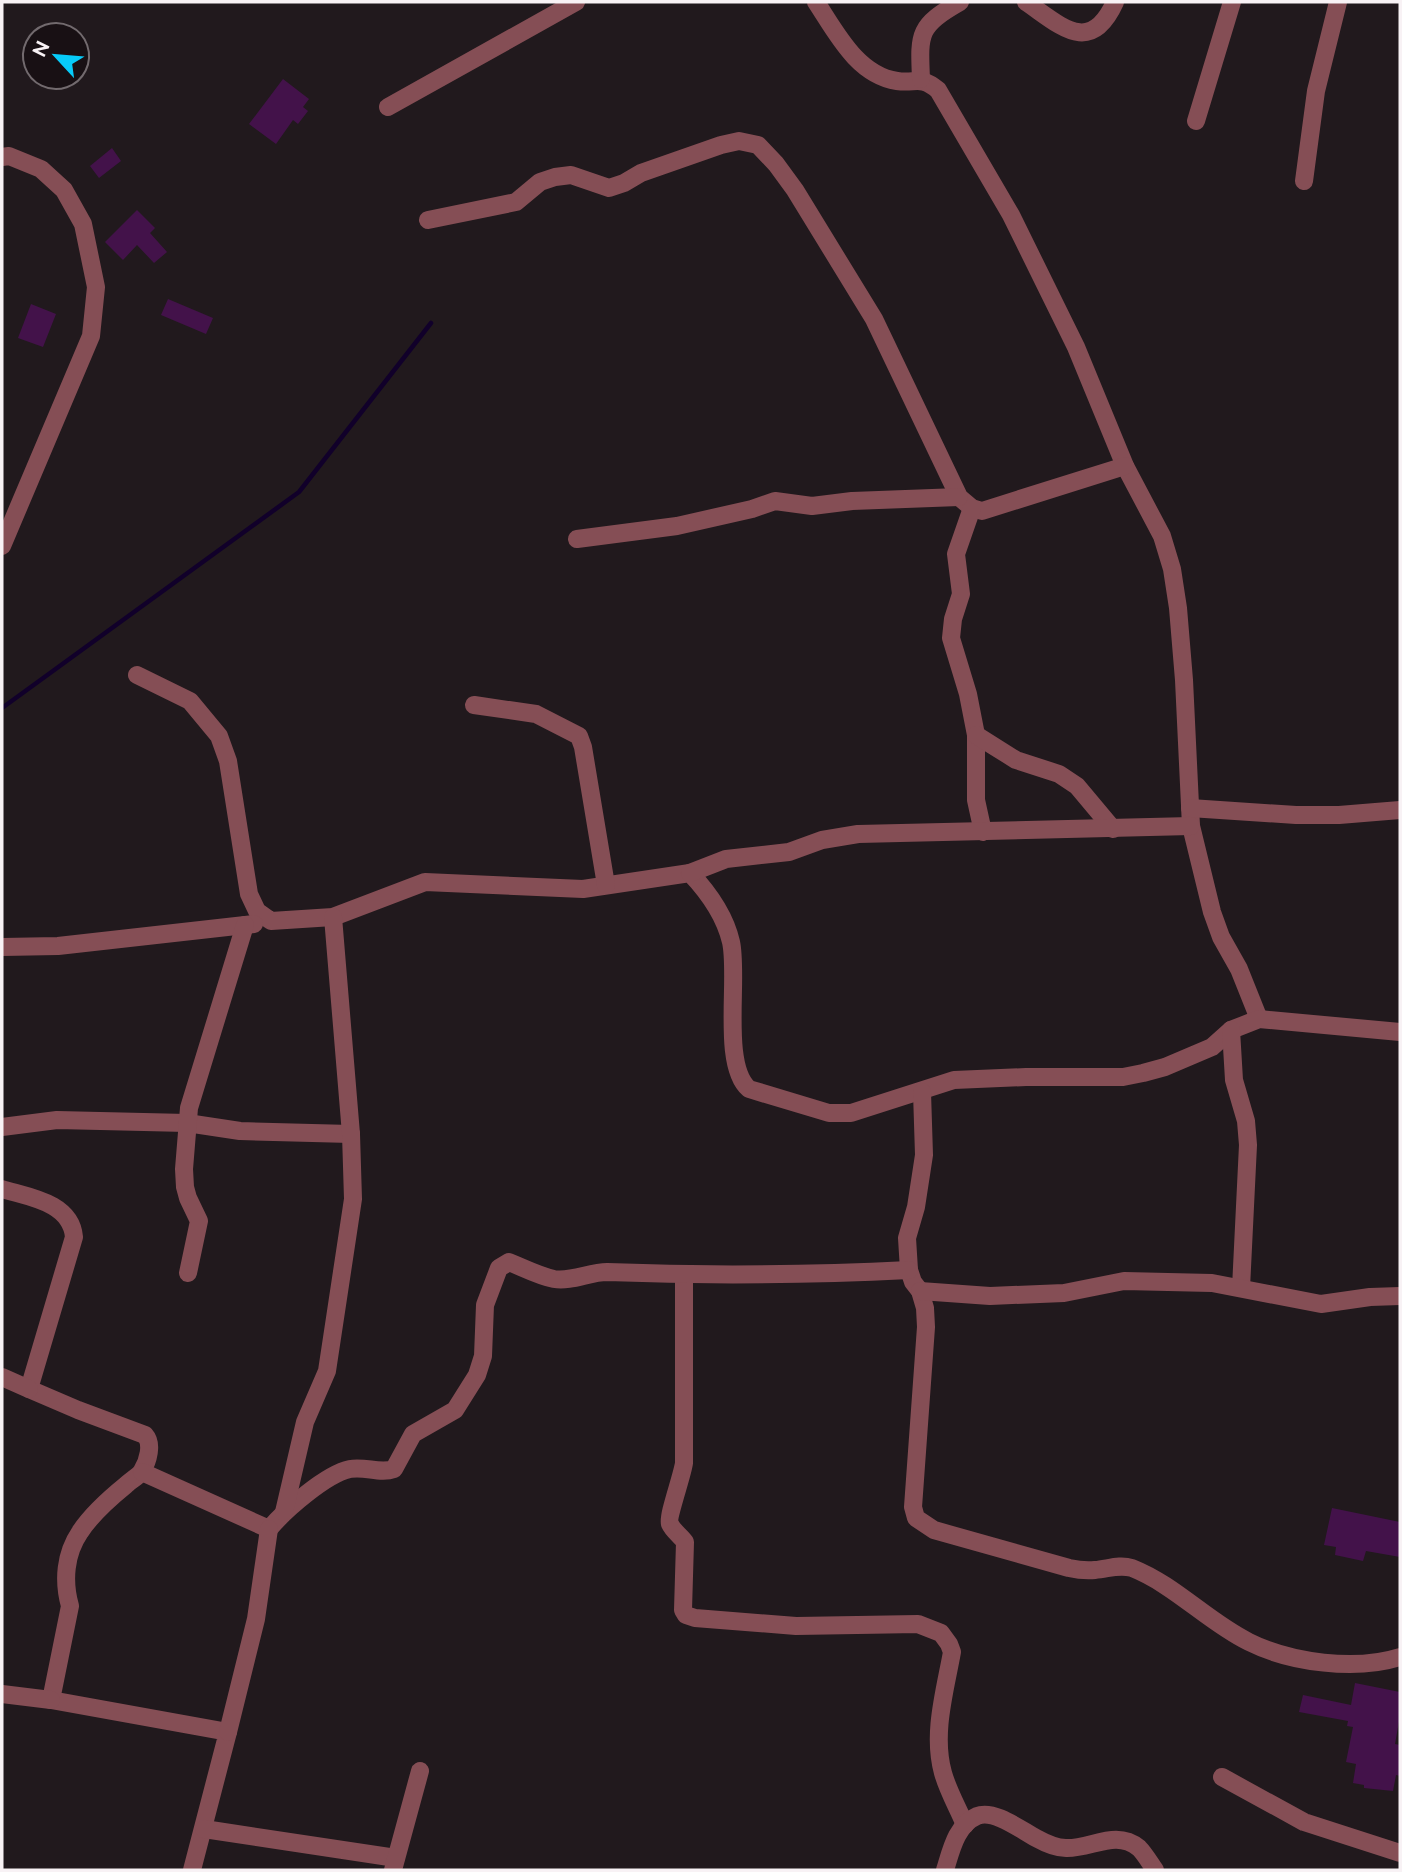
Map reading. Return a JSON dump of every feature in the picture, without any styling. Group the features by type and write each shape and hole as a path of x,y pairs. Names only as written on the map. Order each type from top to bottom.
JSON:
{"street":[{"path":"388,107 576,2"},
{"path":"816,2 862,66 895,81 921,79 938,90 1011,215 1076,347 1125,466 1162,536 1172,569 1184,680 1190,817 1212,912 1259,1019"},
{"path":"921,79 919,44 923,32 935,16 960,2"},
{"path":"1026,2 1073,32 1084,34 1094,30 1111,12 1115,2"},
{"path":"1196,121 1232,2"},
{"path":"1304,181 1316,91 1336,2 1329,2"},
{"path":"428,220 516,202 540,182 555,177 571,175 609,188 641,173 739,141 758,145 776,164 795,190 874,319 966,503 956,554 961,594 951,638 968,694 976,735 976,800 983,832"},
{"path":"2,157 9,156 41,169 64,190 83,224 96,287 91,336 2,546"},
{"path":"577,539 677,526 775,501 805,506 852,501 966,503 982,511 1125,466"},
{"path":"137,675 190,701 219,736 228,761 249,894 257,911 271,921"},
{"path":"474,705 536,713 579,736 606,885"},
{"path":"976,735 1016,760 1059,775 1077,786 1114,828"},
{"path":"2,947 58,947 271,921 333,917 425,882 583,889 690,873 726,859 789,852 822,840 859,834 1114,828 1190,817 1339,815 1400,810"},
{"path":"690,873 712,900 731,941 732,1025 738,1074 743,1083 749,1089 829,1113 860,1111 954,1080 1123,1077 1143,1073 1212,1047 1231,1030 1259,1019 1400,1032"},
{"path":"284,1511 304,1422 327,1371 353,1199 351,1134 333,917"},
{"path":"188,1273 199,1222 185,1187 187,1123 194,1089 245,925"},
{"path":"1231,1030 1234,1080 1246,1121 1248,1145 1241,1288"},
{"path":"922,1092 924,1155 916,1207 907,1238 909,1270 920,1291 925,1308 926,1327 914,1507 916,1518 934,1530 1069,1568 1084,1571 1130,1567 1250,1643 1290,1656 1329,1664 1383,1662 1400,1657"},
{"path":"2,1127 57,1120 187,1123 240,1131 351,1134"},
{"path":"2,1189 40,1200 58,1209 73,1228 74,1237 29,1389"},
{"path":"192,1870 256,1619 269,1529 284,1511 345,1470 394,1469 413,1434 455,1410 481,1366 485,1305 503,1264 509,1262 556,1279 603,1272 684,1276 809,1275 909,1270"},
{"path":"684,1276 684,1463 680,1487 669,1515 671,1526 685,1542 681,1604 683,1610 686,1615 695,1618 796,1626 918,1624 941,1633 952,1653 940,1714 939,1749 943,1774 965,1825"},
{"path":"920,1291 990,1296 1064,1293 1124,1281 1212,1283 1321,1304 1400,1296"},
{"path":"2,1377 145,1435 150,1446 142,1472 107,1503 81,1531 73,1545 66,1566 70,1606 51,1700"},
{"path":"142,1472 269,1529"},
{"path":"2,1694 51,1700 228,1732"},
{"path":"204,1829 395,1864 420,1771"},
{"path":"1222,1777 1304,1822 1400,1853"},
{"path":"945,1870 954,1839 965,1825 977,1816 991,1815 1043,1842 1066,1849 1103,1840 1128,1842 1140,1849 1155,1870"}],"building":[{"path":"283,79 309,99 303,107 308,111 298,124 293,120 276,144 249,124"},
{"path":"112,148 121,161 99,178 90,166"},
{"path":"137,210 155,228 150,233 167,252 154,263 137,245 123,260 105,242"},
{"path":"168,299 213,318 206,334 161,315"},
{"path":"31,304 56,314 43,347 18,338"},
{"path":"1332,1508 1400,1522 1400,1557 1366,1551 1363,1561 1335,1555 1336,1547 1324,1545"},
{"path":"1355,1683 1400,1692 1400,1716 1395,1744 1400,1745 1400,1776 1396,1775 1393,1791 1364,1788 1364,1785 1353,1783 1356,1764 1346,1762 1353,1727 1347,1726 1348,1721 1299,1712 1303,1695 1351,1705"}],"waterway":[{"path":"2,708 299,492 431,323"}]}
